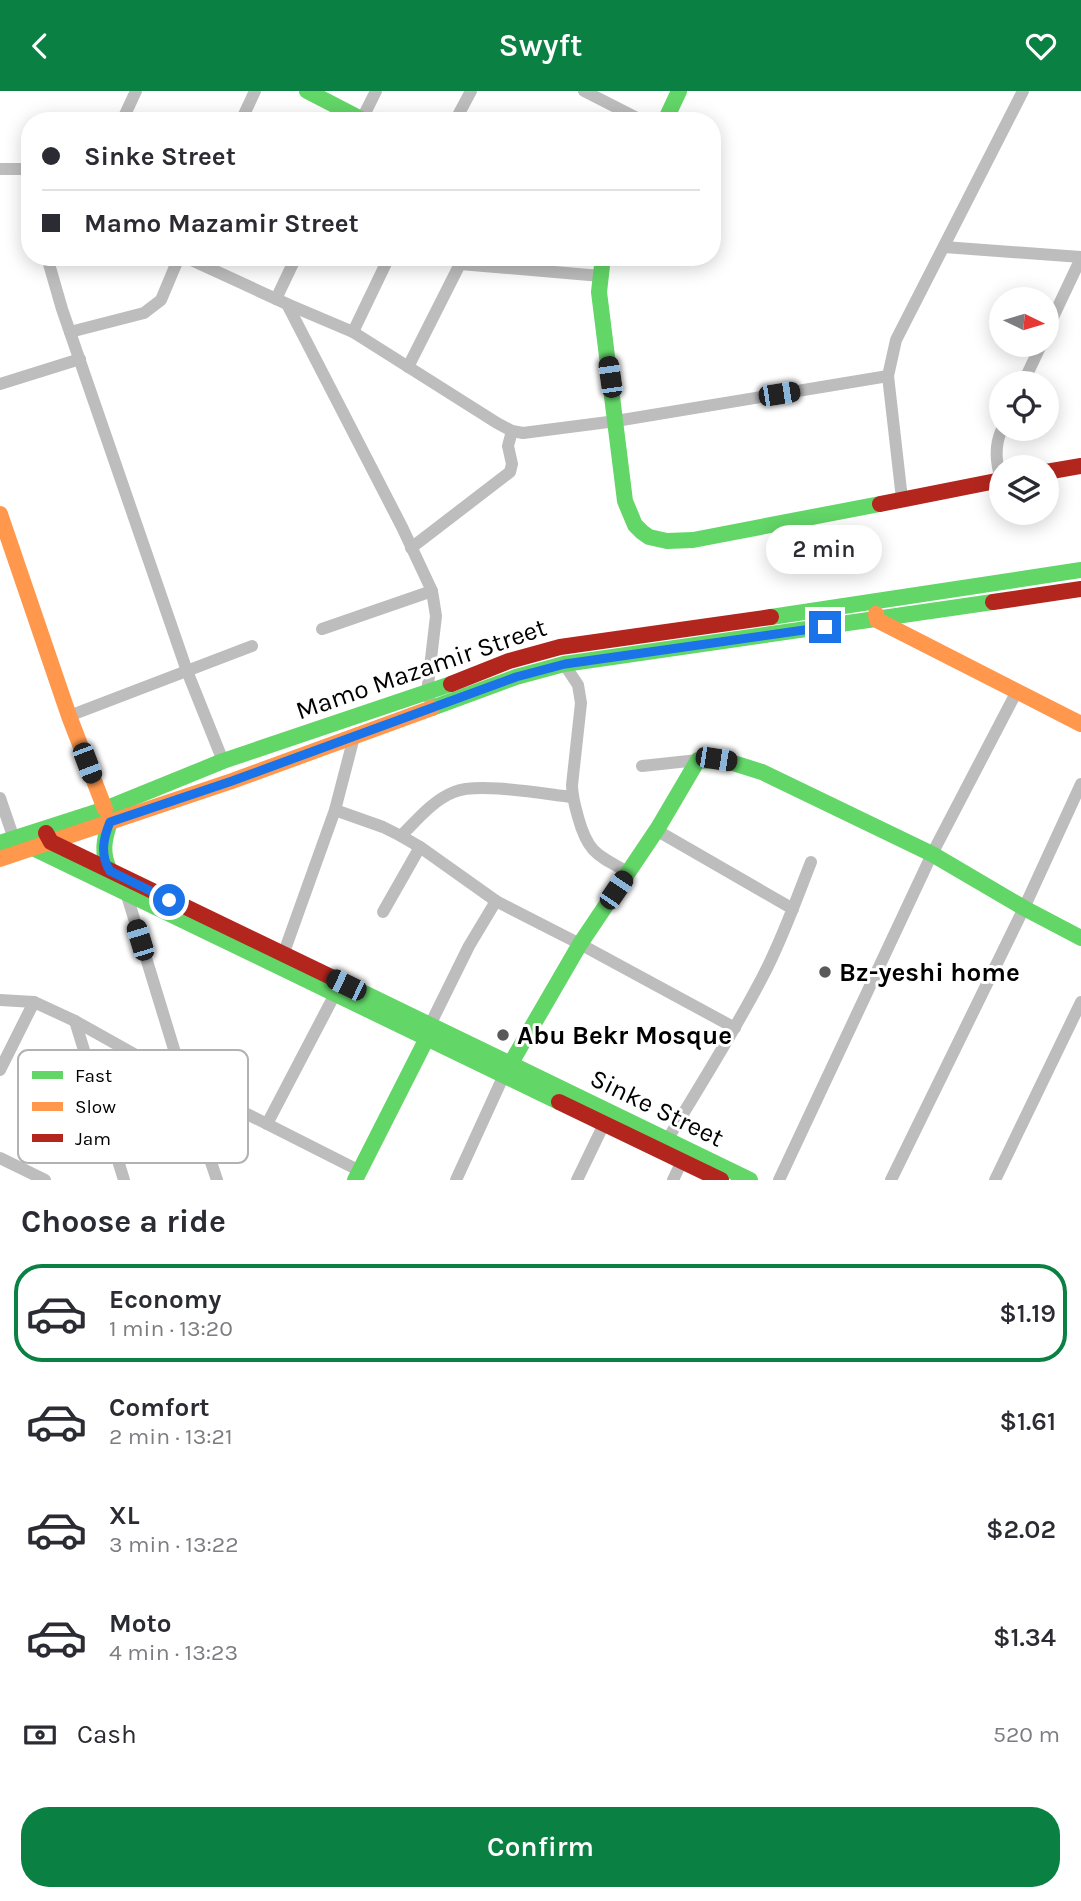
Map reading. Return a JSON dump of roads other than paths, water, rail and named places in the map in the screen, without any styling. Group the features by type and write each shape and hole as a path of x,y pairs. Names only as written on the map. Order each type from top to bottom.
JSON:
{"street":[{"path":"126,112 136,91"},
{"path":"246,112 255,91"},
{"path":"307,91 348,112"},
{"path":"367,112 376,91"},
{"path":"460,112 471,91"},
{"path":"584,91 625,112"},
{"path":"668,112 679,91"},
{"path":"902,499 888,376 896,340 1023,91"},
{"path":"0,169 21,170"},
{"path":"944,247 1081,257 1059,304"},
{"path":"49,266 187,671 223,761"},
{"path":"70,332 144,313 161,300 174,266"},
{"path":"204,266 353,332 512,431 523,433 616,421 888,376"},
{"path":"293,266 282,302 432,591 436,616 430,700"},
{"path":"353,332 385,266"},
{"path":"408,367 459,266"},
{"path":"514,266 601,276"},
{"path":"602,266 599,292 625,501 631,520 643,535 664,541 693,540 989,482"},
{"path":"0,384 80,359"},
{"path":"411,548 510,472 512,464 508,446 512,431"},
{"path":"1059,470 1081,466"},
{"path":"0,514 69,716 108,816 103,852 106,863 120,880 174,1050"},
{"name":"Mamo Mazamir Street","path":"0,859 19,841 48,835 354,737 509,661 560,647 1081,570"},
{"name":"Mamo Mazamir Street","path":"108,816 223,761 430,700 565,664 1081,589"},
{"path":"321,629 432,591"},
{"path":"874,602 877,620 1081,724"},
{"path":"69,716 252,646"},
{"path":"565,664 578,685 581,703 572,797 583,835 601,857 628,872"},
{"path":"779,1180 932,854 1017,691"},
{"path":"283,954 335,810 354,737"},
{"path":"642,767 716,759 737,762 932,854 1024,908 1081,937"},
{"path":"456,1180 507,1070 580,943 656,830 698,760"},
{"path":"891,1180 1024,908 1081,784"},
{"path":"401,836 437,801 465,789 483,788 572,797"},
{"path":"0,799 19,841"},
{"path":"335,810 401,836 496,901 580,943 734,1028"},
{"path":"656,830 793,909"},
{"name":"Sinke Street","path":"48,835 120,880 335,994 428,1032"},
{"name":"Sinke Street","path":"19,841 120,880 283,954 428,1032 750,1180"},
{"path":"383,912 420,847"},
{"path":"667,1140 764,974 811,862"},
{"path":"248,1114 358,1175 469,946 496,901"},
{"path":"267,1124 335,994"},
{"path":"0,1000 34,1002 127,1050"},
{"path":"0,1070 34,1002"},
{"path":"995,1180 1081,1002"},
{"path":"75,1021 84,1050"},
{"name":"Sinke Street","path":"507,1070 604,1123 721,1180"},
{"path":"578,1180 604,1123"},
{"path":"0,1158 44,1180"},
{"path":"673,1180 681,1161"},
{"path":"119,1163 124,1180"},
{"path":"211,1163 217,1180"}],"place":[{"name":"Bz-yeshi home","path":"825,972"},
{"name":"Abu Bekr Mosque","path":"503,1035"}]}
